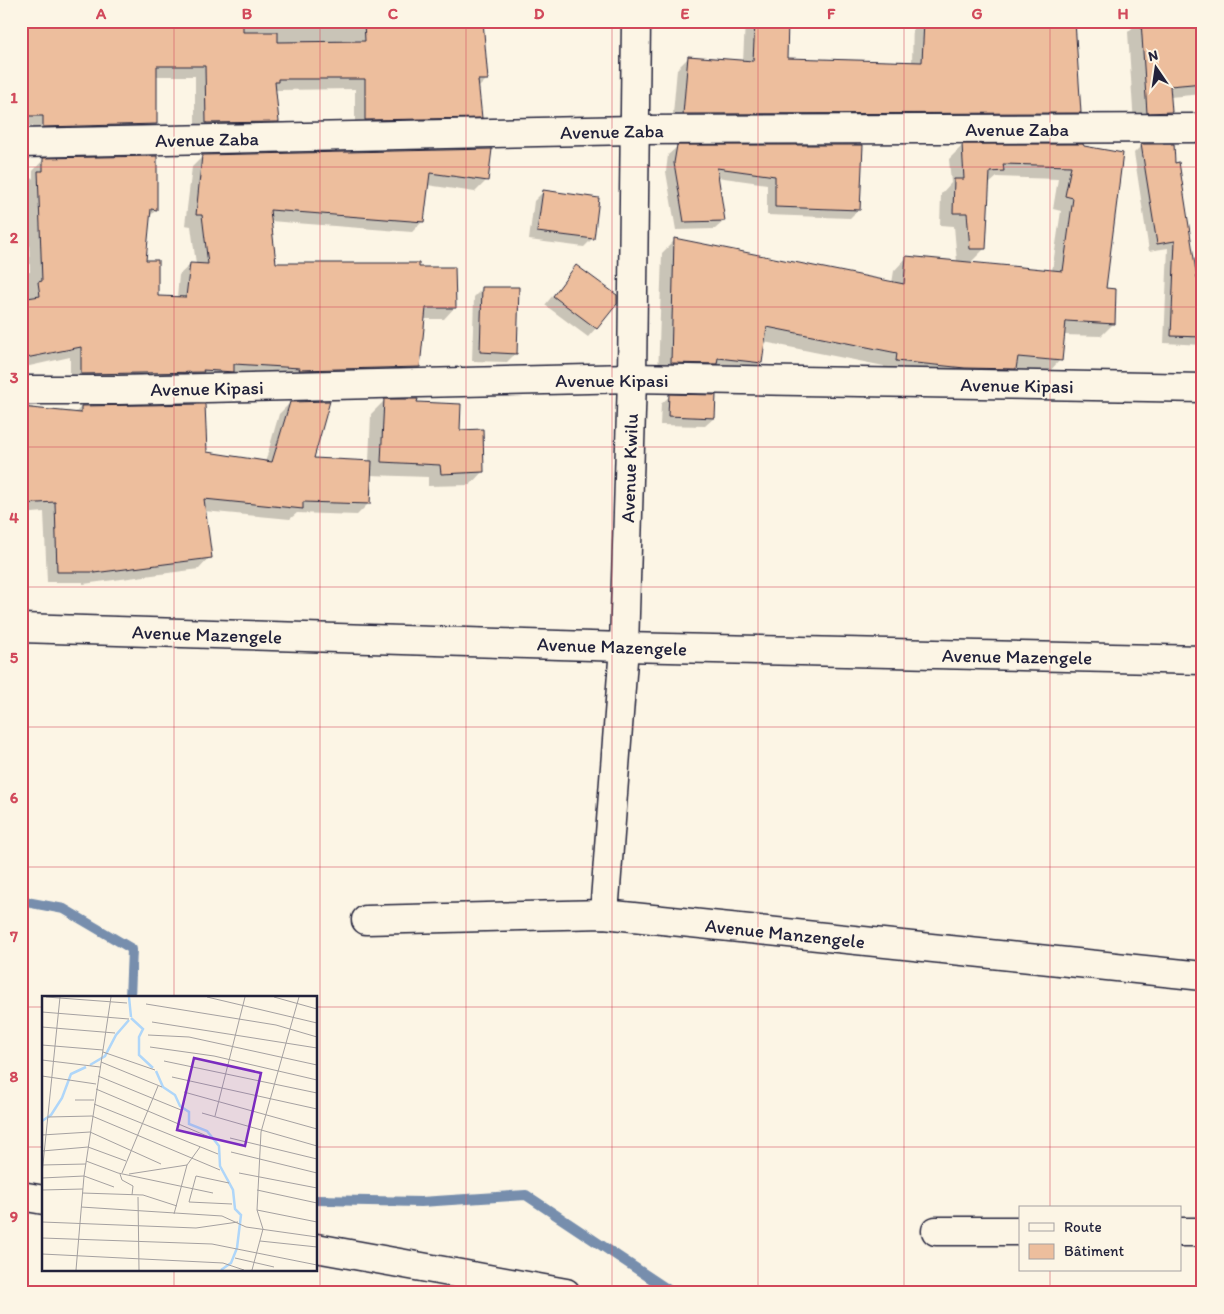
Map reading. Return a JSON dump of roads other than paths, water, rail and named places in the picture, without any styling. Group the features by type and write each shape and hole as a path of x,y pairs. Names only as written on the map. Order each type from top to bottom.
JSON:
{"street":[{"name":"Avenue Kwilu","path":"604,914 624,647 632,378 636,21"},
{"name":"Avenue Zaba","path":"21,143 634,130 1203,128"},
{"name":"Avenue Kipasi","path":"21,390 138,390 632,378 1203,388"},
{"name":"Avenue Mazengele","path":"21,628 624,647 1203,660"},
{"name":"Avenue Manzengele","path":"366,920 604,914 1203,976"},
{"path":"21,1196 42,1200"},
{"path":"936,1231 1019,1231"},
{"path":"1182,1232 1203,1232"},
{"path":"318,1248 566,1293"}],"waterway":[{"path":"21,901 64,909 132,949 130,996"},
{"path":"318,1200 421,1202 526,1195 673,1293"}]}
